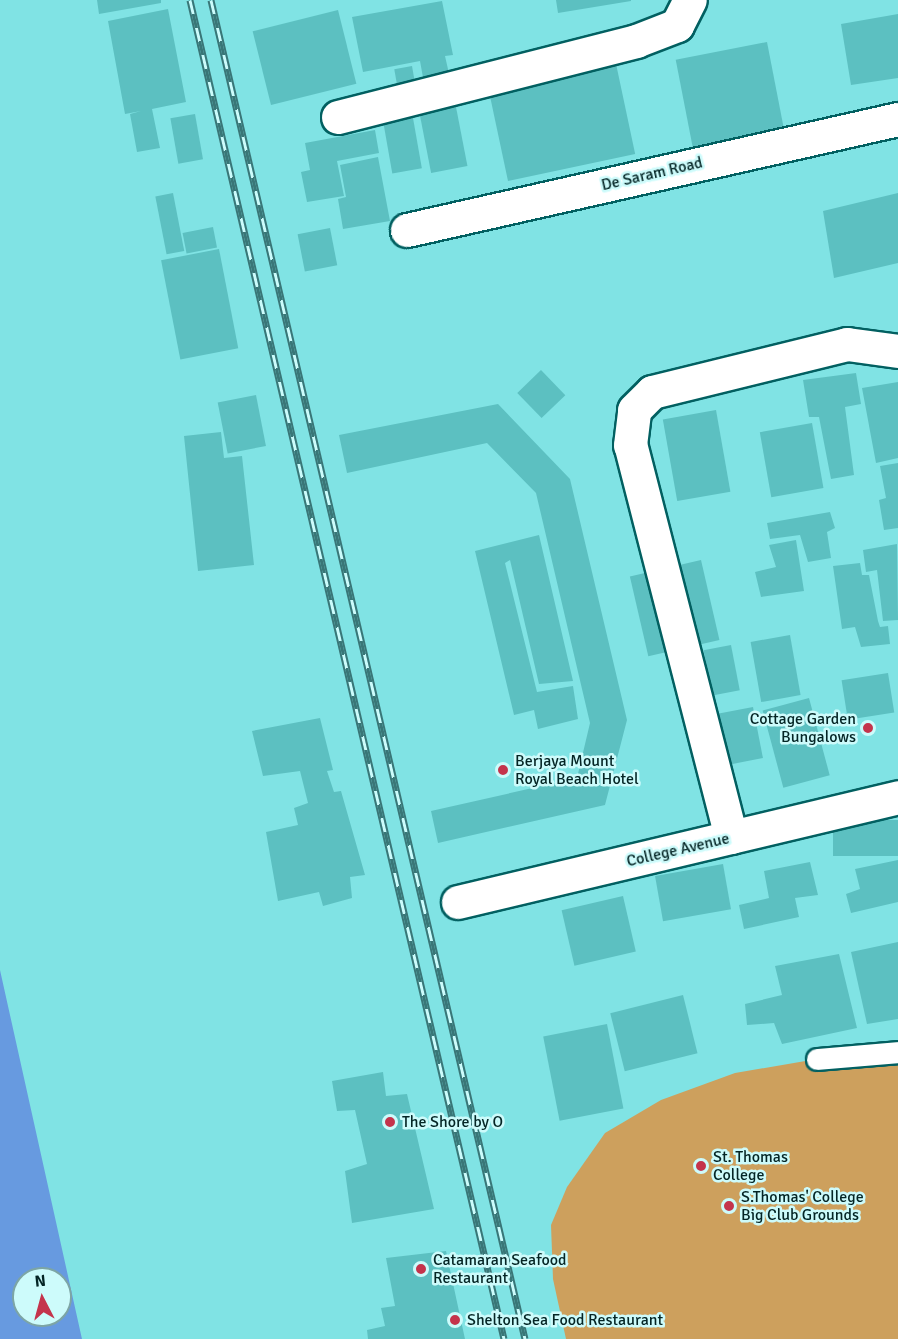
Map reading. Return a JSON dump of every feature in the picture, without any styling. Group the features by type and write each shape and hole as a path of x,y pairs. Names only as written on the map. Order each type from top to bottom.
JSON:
{"street":[{"path":"338,117 636,40 677,25 690,0"},
{"name":"De Saram Road","path":"407,230 898,119"},
{"path":"731,837 630,445 634,410 652,392 847,344 898,351"},
{"name":"College Avenue","path":"458,902 898,797"}],"lane":[{"path":"817,1059 898,1052"}],"shaded area":[{"name":"S.Thomas' College Big Club Grounds","path":"817,1059 898,1063 898,1339 566,1339 553,1279 551,1225 567,1187 605,1133 661,1100 735,1073"}],"water":[{"path":"0,970 66,1267 12,1267 12,1327 72,1327 72,1294 82,1339 0,1339"}],"building":[{"path":"97,0 161,0 161,3 99,14"},
{"path":"556,0 631,0 631,1 558,13"},
{"path":"442,1 453,55 445,56 450,78 424,83 420,61 363,72 352,17"},
{"path":"168,9 186,102 152,109 160,148 137,152 130,114 141,111 125,114 108,21"},
{"path":"338,10 356,84 271,105 253,31"},
{"path":"898,14 898,78 851,85 841,24"},
{"path":"767,42 784,131 693,149 676,60"},
{"path":"615,59 635,154 508,181 488,86"},
{"path":"412,66 416,88 398,91 394,69"},
{"path":"456,107 467,166 431,173 420,114"},
{"path":"195,114 203,159 178,164 170,118"},
{"path":"413,118 422,168 392,173 383,123"},
{"path":"375,130 379,153 337,161 344,196 307,202 301,172 310,170 305,143"},
{"path":"378,157 390,221 343,229 338,199 346,197 340,165"},
{"path":"173,193 184,251 167,254 155,196"},
{"path":"898,193 898,263 834,278 823,211"},
{"path":"213,227 217,248 187,254 183,233"},
{"path":"330,228 337,265 305,272 298,234"},
{"path":"219,249 238,348 180,359 161,260"},
{"path":"541,370 565,395 542,418 517,393"},
{"path":"856,373 861,404 845,407 854,475 831,479 819,417 809,417 803,380"},
{"path":"898,382 898,458 876,463 862,388"},
{"path":"256,395 266,446 228,453 218,402"},
{"path":"498,404 570,479 627,720 605,805 438,843 431,811 577,778 590,723 536,493 487,443 347,473 339,435"},
{"path":"716,410 730,492 677,501 663,419"},
{"path":"812,423 823,488 771,497 760,432"},
{"path":"221,432 224,458 242,456 254,565 198,571 184,436"},
{"path":"898,463 898,528 884,530 879,500 886,498 880,466"},
{"path":"830,512 835,528 827,532 831,558 808,562 800,535 770,539 767,523"},
{"path":"539,535 573,681 539,684 510,560 505,563 537,692 573,686 578,719 538,729 534,710 514,715 475,551"},
{"path":"796,540 804,591 761,597 755,572 776,567 769,545"},
{"path":"897,544 898,620 883,621 877,570 866,572 863,550"},
{"path":"701,560 719,640 648,656 630,576"},
{"path":"860,563 862,575 869,575 880,627 888,626 890,644 861,647 855,627 842,629 833,566"},
{"path":"790,635 801,695 761,702 751,642"},
{"path":"731,645 740,690 712,695 704,650"},
{"path":"888,673 894,713 848,720 842,680"},
{"path":"809,698 830,775 783,788 763,710"},
{"path":"753,707 763,758 728,765 718,714"},
{"path":"320,718 333,770 327,771 334,792 341,791 365,875 350,877 352,898 323,906 319,892 278,901 266,832 298,825 294,808 308,803 300,771 263,776 252,731"},
{"path":"833,820 898,820 898,856 833,856"},
{"path":"898,860 898,902 851,913 846,894 860,889 855,869"},
{"path":"810,862 818,895 795,898 799,917 744,929 739,905 769,898 764,871"},
{"path":"723,864 731,909 663,921 655,876"},
{"path":"623,896 636,952 574,966 562,910"},
{"path":"898,942 898,1019 867,1024 851,952"},
{"path":"839,954 857,1028 782,1044 774,1023 747,1025 745,1004 782,995 775,966"},
{"path":"683,995 698,1053 625,1071 610,1013"},
{"path":"607,1024 623,1108 560,1121 543,1036"},
{"path":"383,1072 386,1096 407,1094 434,1209 352,1223 345,1171 367,1164 355,1110 337,1111 332,1081"},
{"path":"446,1251 465,1339 368,1339 367,1330 385,1326 381,1308 395,1306 386,1258"}],"railway":[{"path":"190,0 504,1339"},
{"path":"211,0 525,1339"}],"place":[{"name":"Cottage Garden Bungalows","path":"868,728"},
{"name":"Berjaya Mount Royal Beach Hotel","path":"503,770"},
{"name":"The Shore by O","path":"390,1122"},
{"name":"St. Thomas College","path":"701,1166"},
{"name":"S.Thomas' College Big Club Grounds","path":"729,1206"},
{"name":"Catamaran Seafood Restaurant","path":"421,1269"},
{"name":"Shelton Sea Food Restaurant","path":"455,1320"}]}
